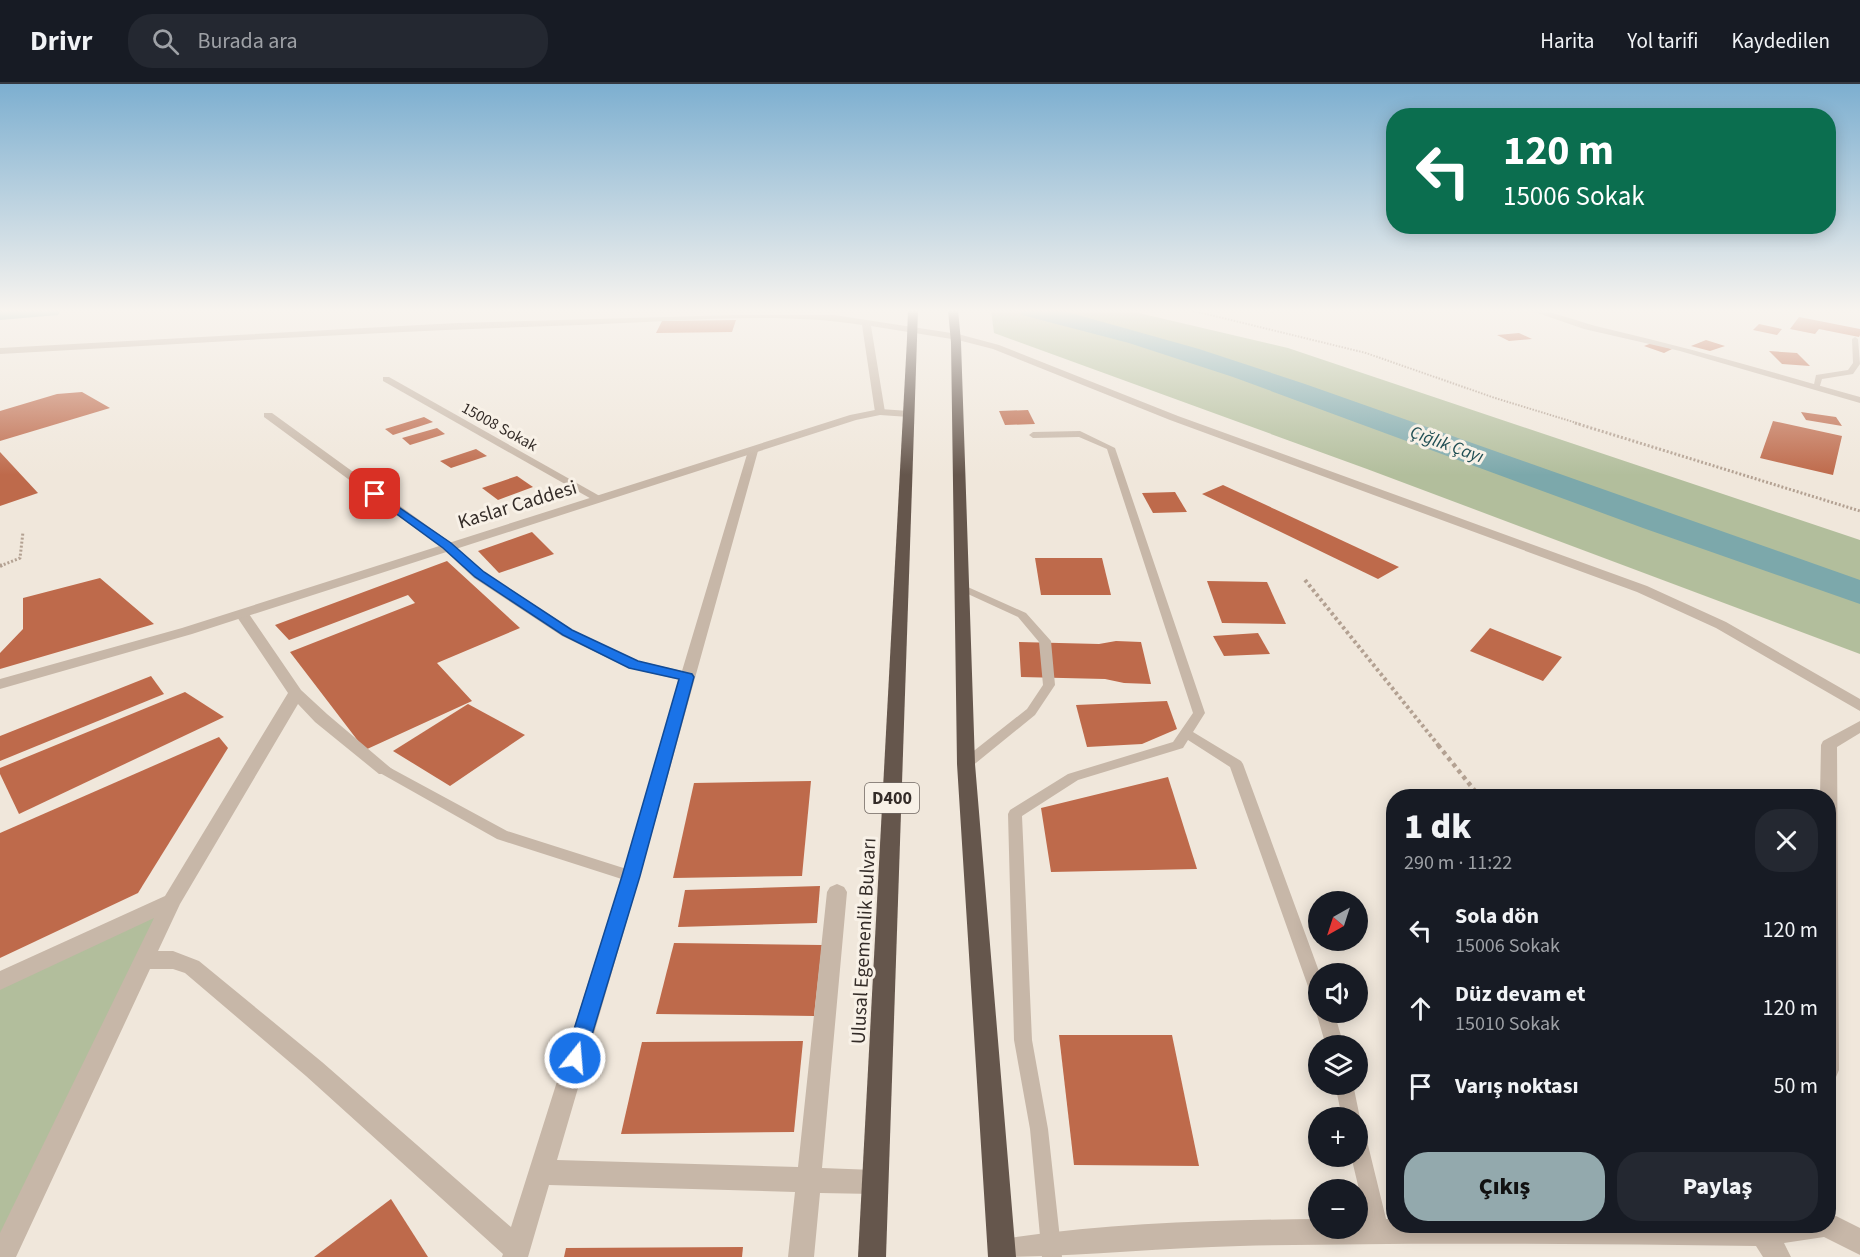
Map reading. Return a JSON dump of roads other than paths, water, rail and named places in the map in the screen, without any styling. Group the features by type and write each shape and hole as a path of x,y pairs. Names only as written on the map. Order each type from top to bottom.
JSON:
{"highway":[{"name":"Ulusal Egemenlik Bulvarı","path":"872,1257 911,365"},
{"path":"956,365 966,764 1002,1255"}],"street":[{"path":"873,365 880,412"},
{"path":"1040,365 1174,418 1642,589 1721,625 1860,706"},
{"path":"1738,365 1860,400"},
{"name":"15008 Sokak","path":"386,379 598,499"},
{"name":"Kaslar Caddesi","path":"0,684 242,614 447,546 753,451 854,417 880,412 909,414"},
{"path":"268,416 447,546 479,575 567,633 634,665 687,677"},
{"path":"143,960 172,960 192,967 314,1069 516,1253 631,876 753,451"},
{"path":"242,614 296,693 321,718 385,770"},
{"path":"2,1257 172,901 296,693"},
{"path":"1829,789 1829,745 1860,726"},
{"path":"801,1257 837,891"},
{"path":"0,981 172,901"},
{"path":"540,1172 874,1182"},
{"path":"1836,1229 1860,1242"},
{"path":"1002,1255 1181,1234 1386,1231"},
{"path":"1763,1233 1778,1257"}],"lane":[{"path":"1816,387 1819,377 1850,372 1856,365"},
{"path":"1033,435 1080,434 1111,448 1199,713 1178,745 1073,777 1016,813 1023,1040 1039,1129 1051,1250"},
{"path":"961,587 1022,615 1046,641 1049,685 1031,712 966,764"},
{"path":"1185,733 1236,765 1308,964"},
{"path":"385,770 502,835 631,876"},
{"path":"1363,1167 1379,1231"}],"waterway":[{"name":"Çığlık Çayı","path":"1223,365 1860,593"}]}
